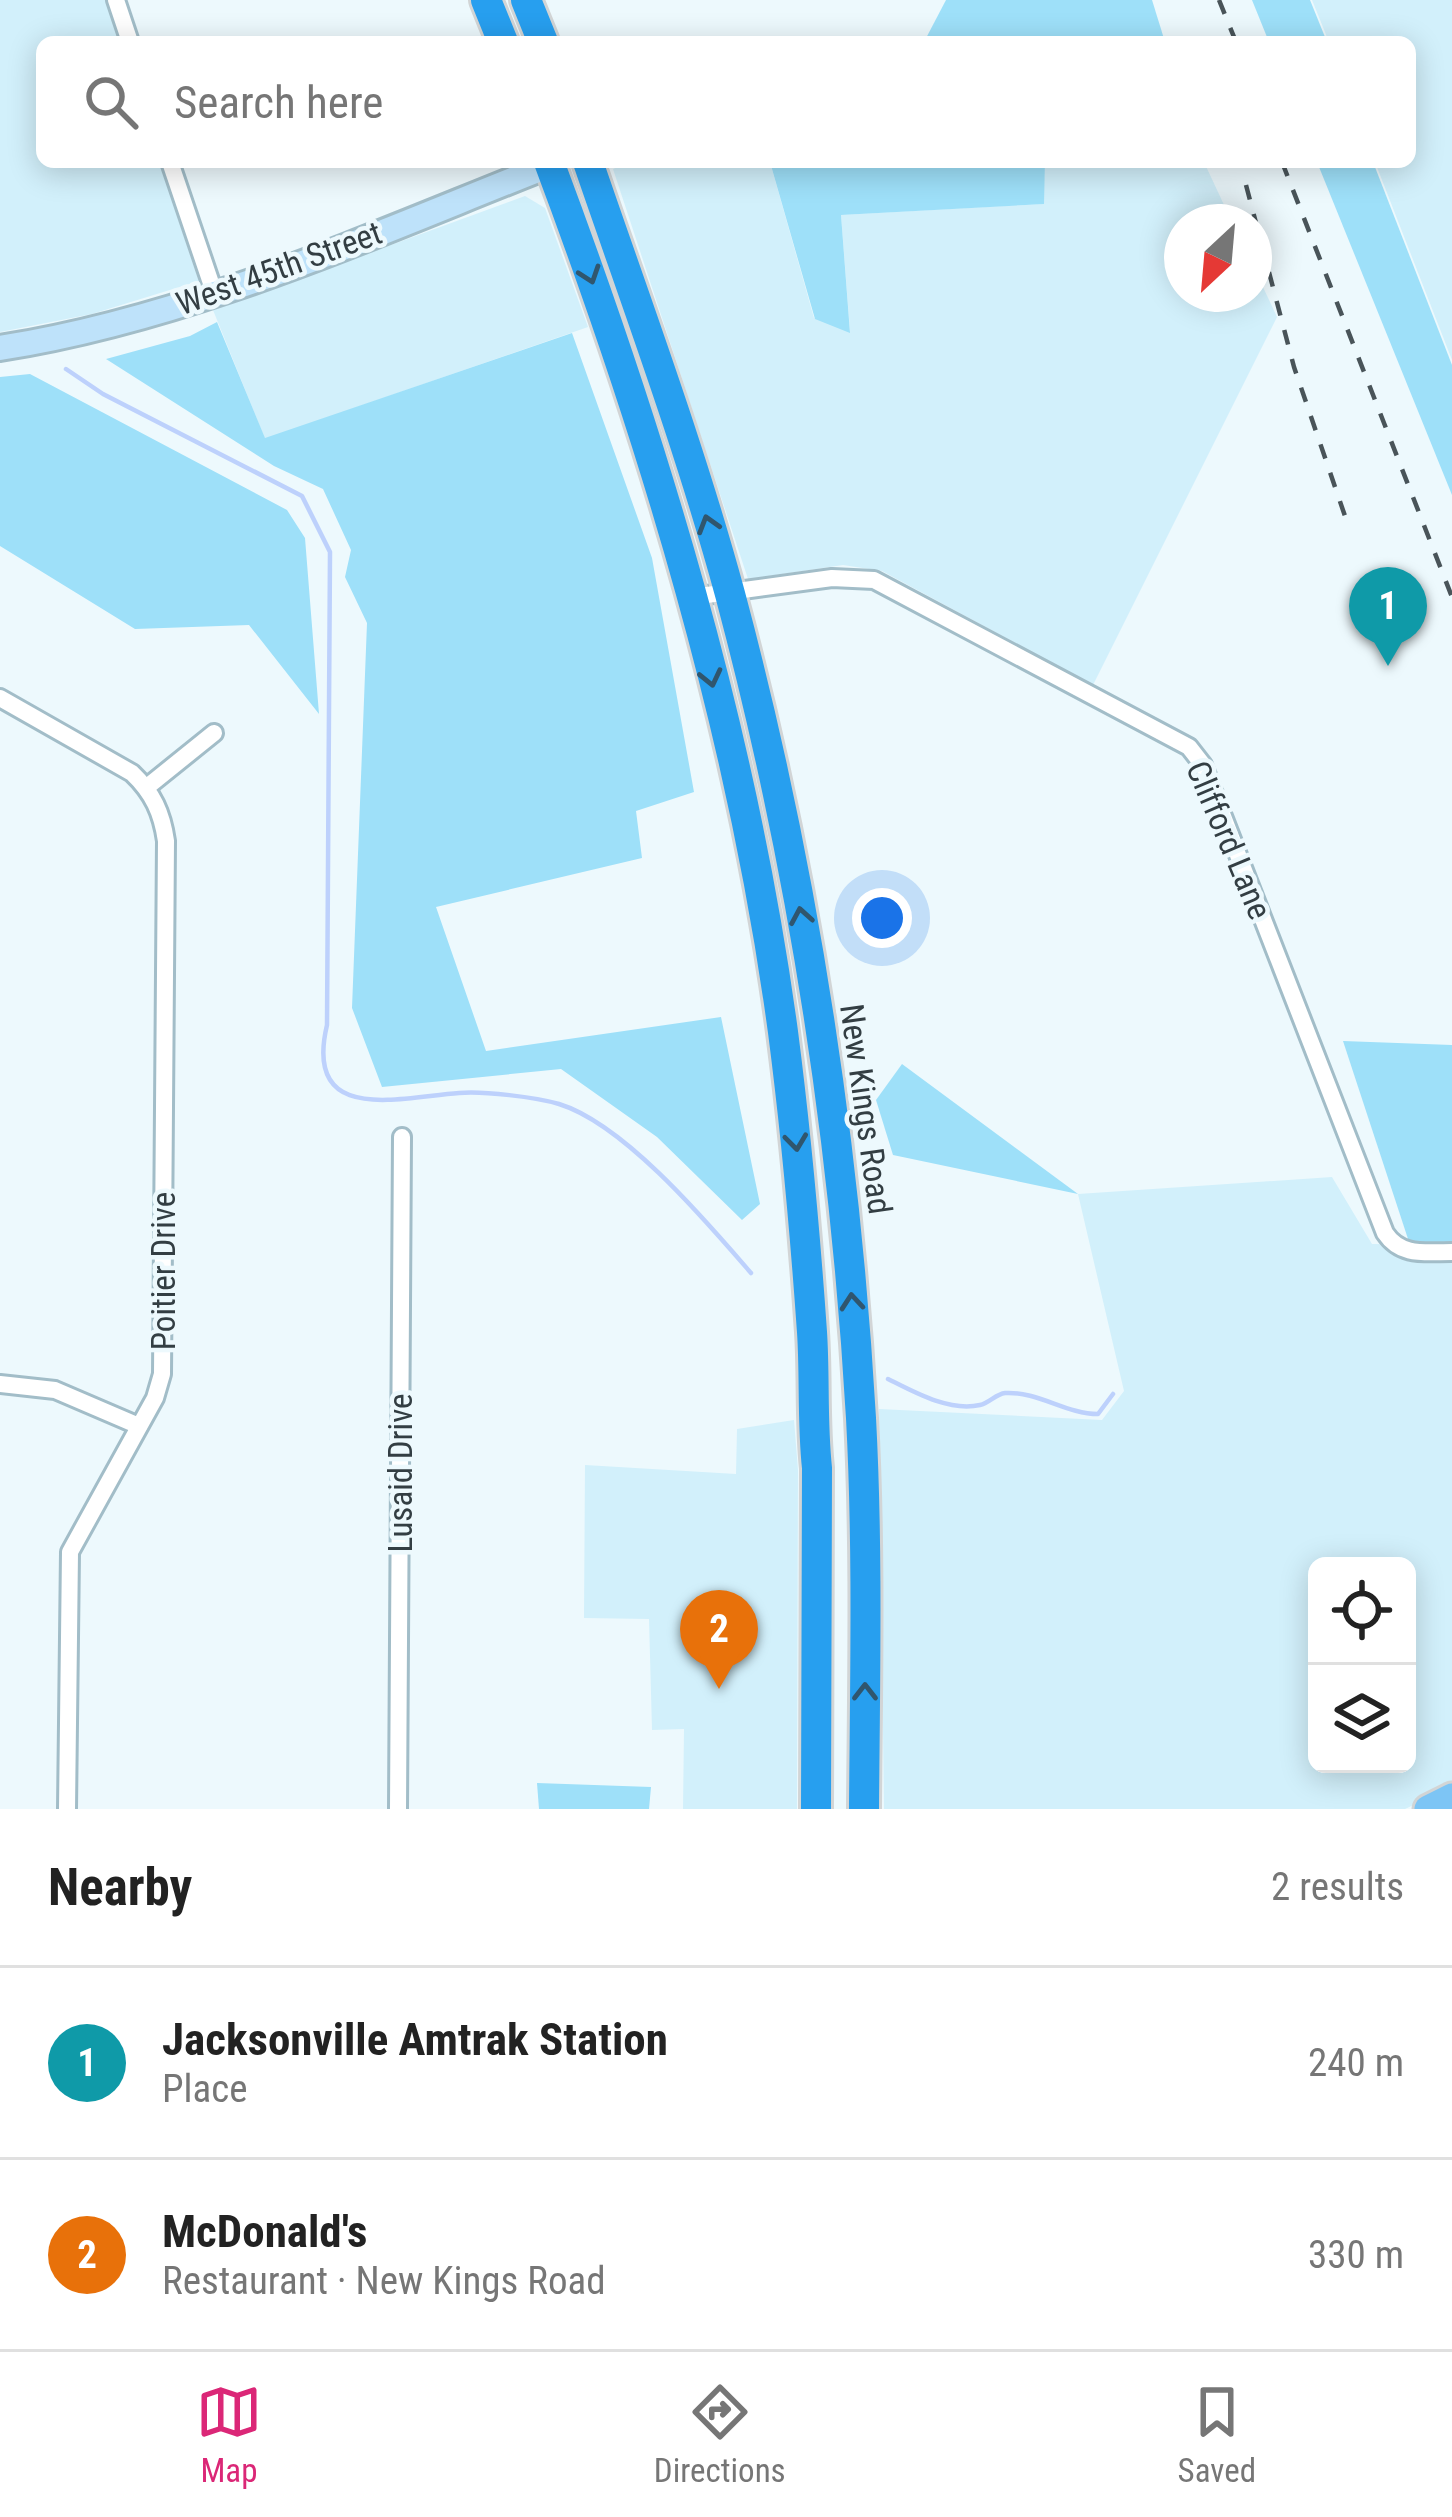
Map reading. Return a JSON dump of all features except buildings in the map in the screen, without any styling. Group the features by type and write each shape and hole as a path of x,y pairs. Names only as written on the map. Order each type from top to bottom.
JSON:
{"highway":[{"path":"487,0 501,36"},
{"path":"526,0 541,36"},
{"path":"553,168 692,597 749,843 782,1026 801,1180 818,1468 816,1809"},
{"path":"558,168 605,212"},
{"name":"New Kings Road","path":"590,168 660,369 729,592 778,802 819,1023 843,1197 861,1420 864,1809"}],"main road":[{"path":"1428,1809 1452,1797"}],"street":[{"path":"116,0 128,36"},
{"path":"172,168 214,292"},
{"name":"West 45th Street","path":"0,348 64,338 171,309 538,168"},
{"name":"Clifford Lane","path":"692,597 832,578 874,580 1189,747 1203,765 1385,1233 1406,1251 1452,1252"},
{"path":"0,698 132,773 147,787 214,733"},
{"name":"Poitier Drive","path":"68,1809 68,1567 78,1535 162,1375 166,841 163,816 147,787"},
{"path":"782,1026 819,1023"},
{"name":"Lusaid Drive","path":"398,1809 402,1137"},
{"path":"0,1384 55,1390 139,1426"}],"shaded area":[{"path":"0,0 106,0 118,36 36,36 36,168 161,168 199,281 92,314 0,332"},
{"path":"946,0 1152,0 1163,36 927,36"},
{"path":"1252,0 1310,0 1325,36 1267,36"},
{"path":"1312,0 1452,0 1452,360 1377,168 1416,168 1416,36 1327,36"},
{"path":"772,168 814,318 850,331 841,215 1043,204 1045,168 1207,168 1224,204 1164,204 1164,312 1272,312 1272,306 1277,317 1093,685 882,571 843,565 748,579 613,169"},
{"path":"772,168 1045,168 1044,204 841,215 850,333 815,319"},
{"path":"1319,168 1375,168 1452,365 1452,495"},
{"path":"525,196 545,208 588,327 265,439 213,310"},
{"path":"217,322 265,438 572,333 652,558 694,792 636,811 642,858 436,907 486,1051 721,1017 760,1204 742,1220 657,1137 561,1069 382,1087 352,1008 367,623 345,577 351,550 323,489 274,466 106,359 190,336"},
{"path":"30,374 287,510 305,538 319,714 249,625 135,629 0,546 0,377"},
{"path":"1343,1041 1452,1045 1452,1245 1410,1245"},
{"path":"902,1064 1078,1194 893,1155 876,1100"},
{"path":"1332,1177 1372,1244 1452,1245 1452,1787 1405,1809 884,1809 879,1409 1102,1420 1124,1391 1078,1194"},
{"path":"794,1420 798,1470 797,1809 683,1809 684,1729 652,1730 649,1619 584,1618 585,1465 736,1474 737,1429"},
{"path":"537,1783 651,1787 649,1809 539,1809"}],"waterway":[{"path":"66,369 103,394 302,496 330,552 323,1057 329,1079 343,1092 362,1098 495,1094 549,1101 584,1115 662,1176 751,1273"},
{"path":"888,1379 956,1406 980,1405 1002,1394 1017,1393 1098,1414 1113,1394"}],"railway":[{"path":"1219,0 1234,36"},
{"path":"1284,168 1452,597"},
{"path":"1246,185 1294,367 1346,519"}],"place":[{"name":"Jacksonville Amtrak Station","path":"1388,666"},
{"name":"McDonald's","path":"719,1689"}]}
